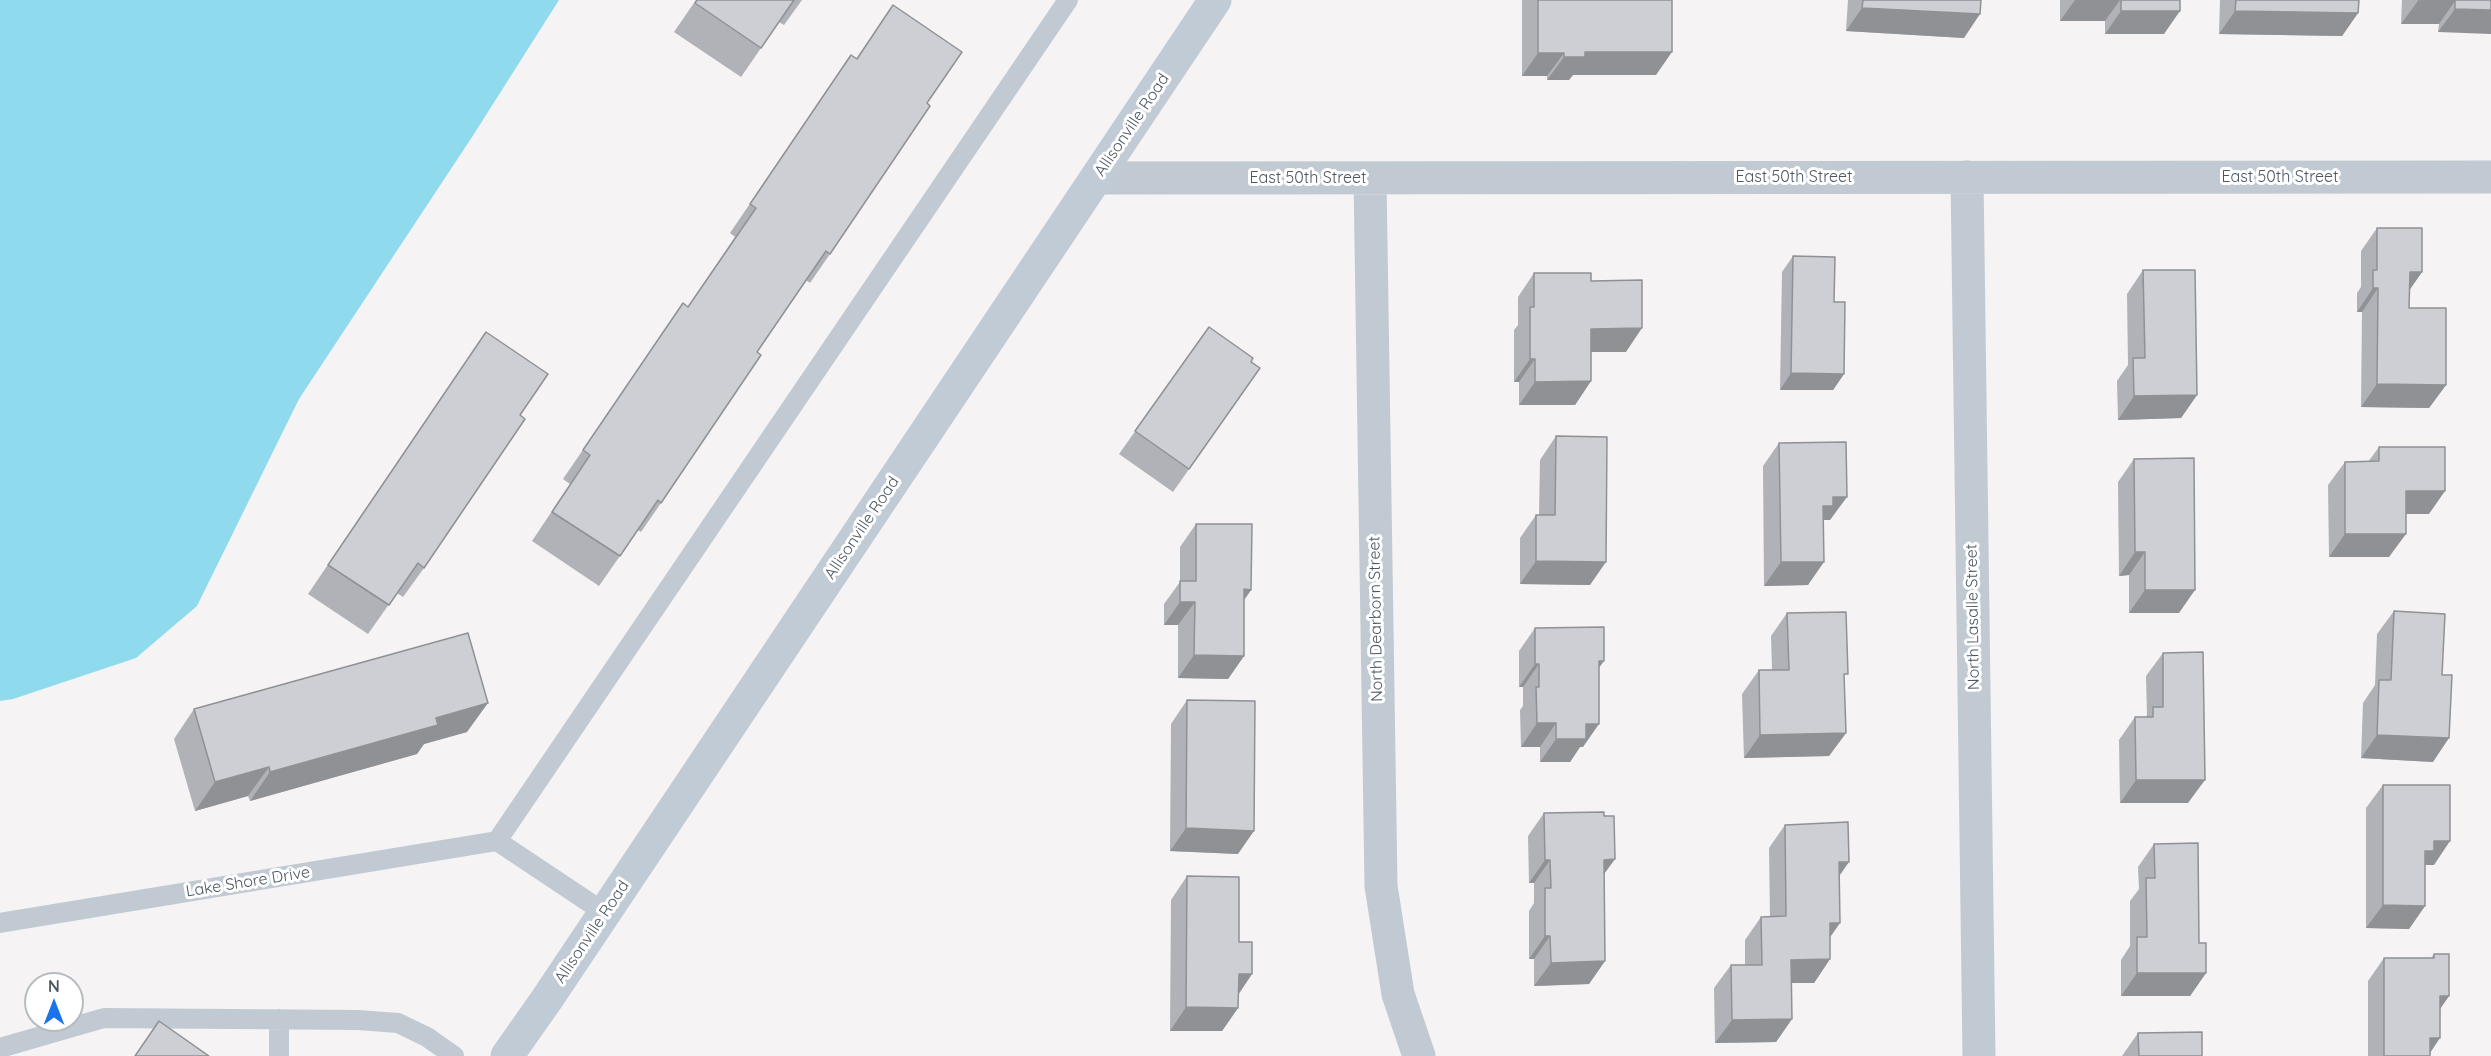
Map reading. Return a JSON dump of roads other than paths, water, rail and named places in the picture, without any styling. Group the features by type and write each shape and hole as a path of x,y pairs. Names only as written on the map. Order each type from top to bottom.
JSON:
{"main road":[{"name":"Allisonville Road","path":"507,1056 1215,0"}],"street":[{"name":"North Lasalle Street","path":"1968,177 1979,1056"},
{"name":"East 50th Street","path":"1097,178 2491,177"},
{"name":"North Dearborn Street","path":"1370,178 1380,868 1385,921 1398,994 1419,1056"}],"lane":[{"path":"604,913 497,842 1068,0"},
{"name":"Lake Shore Drive","path":"0,923 497,842"},
{"path":"0,1048 104,1017 358,1020 398,1023 428,1037 454,1056"},
{"path":"279,1019 279,1056"}],"water":[{"path":"0,0 559,0 474,134 299,399 197,606 136,658 13,699 0,701"}]}
